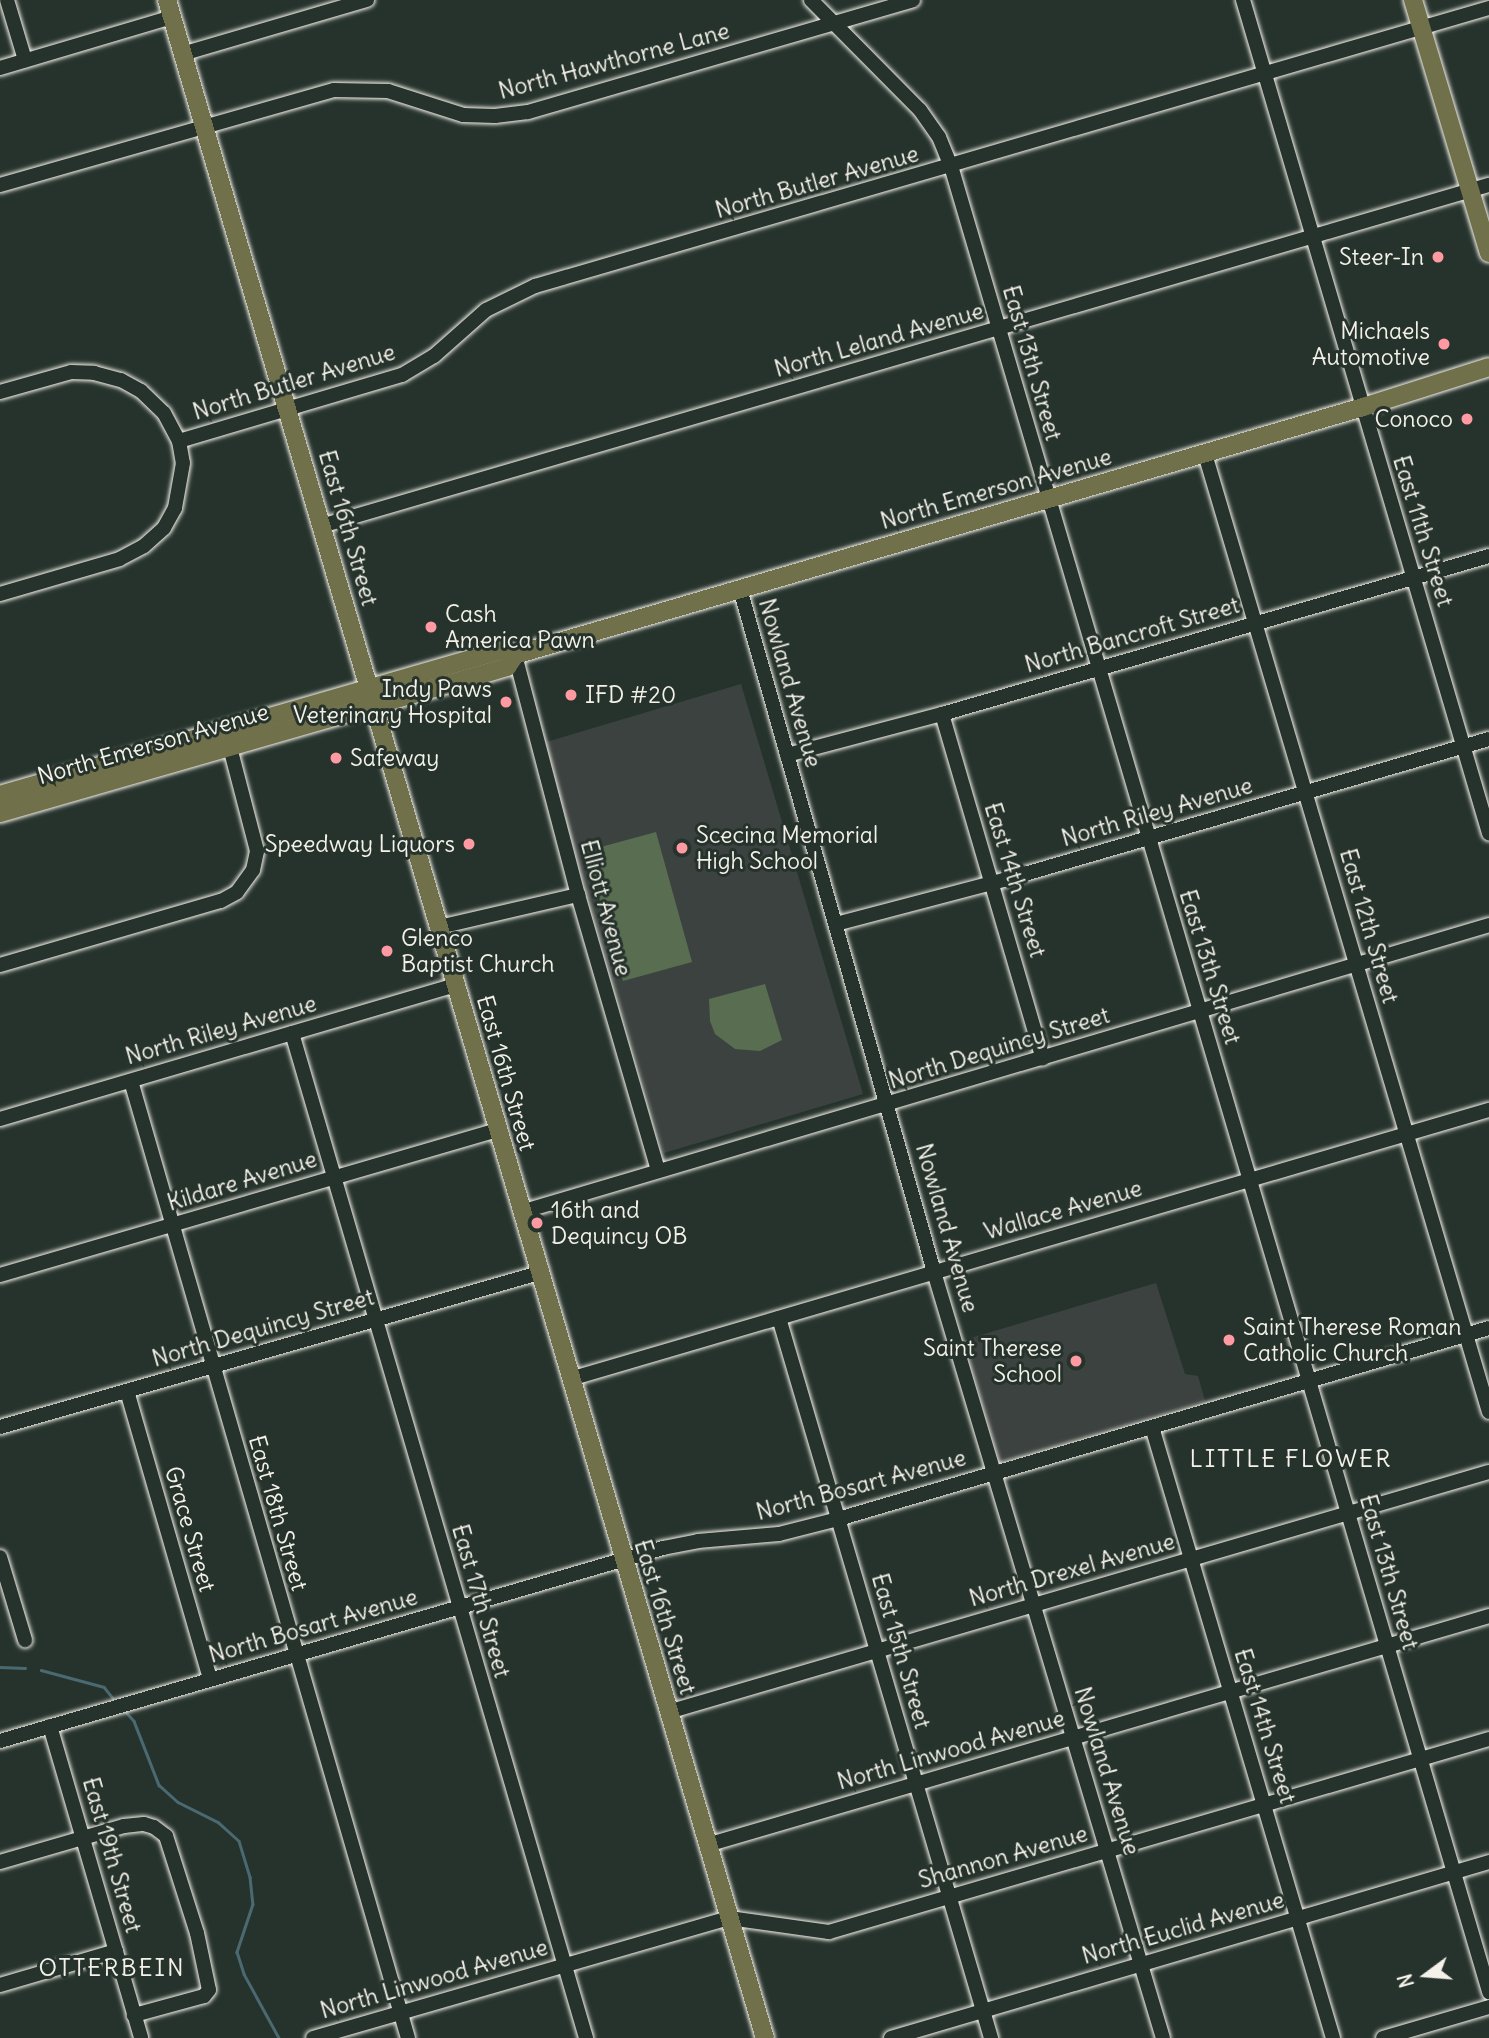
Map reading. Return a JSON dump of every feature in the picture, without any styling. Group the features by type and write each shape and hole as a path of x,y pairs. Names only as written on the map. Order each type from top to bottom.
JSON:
{"main road":[{"path":"1413,0 1489,253"},
{"name":"East 16th Street","path":"169,9 622,1560 765,2038"},
{"name":"North Emerson Avenue","path":"0,813 230,747 502,650 515,655 1205,454 1489,367"},
{"name":"North Emerson Avenue","path":"0,795 372,697"}],"street":[{"path":"7,0 25,60"},
{"path":"182,54 367,0"},
{"name":"East 13th Street","path":"811,0 920,110 939,137 951,166 1489,1992"},
{"name":"North Hawthorne Lane","path":"0,185 316,93 356,88 388,91 463,114 514,115 913,0"},
{"name":"East 11th Street","path":"1243,0 1489,833"},
{"name":"North Butler Avenue","path":"179,441 410,371 441,350 486,310 528,289 1489,8"},
{"path":"0,68 169,9"},
{"name":"North Leland Avenue","path":"321,526 1489,186"},
{"path":"0,392 67,373 108,375 129,384 152,400 172,425 179,441 183,470 177,504 166,524 151,541 120,559 0,593"},
{"name":"East 12th Street","path":"1205,454 1489,1412"},
{"name":"North Bancroft Street","path":"787,755 942,714 1489,556"},
{"name":"Nowland Avenue","path":"740,589 934,1272 1163,2038"},
{"name":"Elliott Avenue","path":"515,655 578,895 658,1171"},
{"name":"East 14th Street","path":"942,714 1043,1059"},
{"name":"North Riley Avenue","path":"836,925 1489,739"},
{"path":"0,965 225,900 247,881 257,855 257,840 230,747"},
{"path":"439,927 578,895"},
{"name":"North Dequincy Street","path":"521,1212 1489,925"},
{"name":"North Riley Avenue","path":"0,1119 455,985"},
{"name":"East 17th Street","path":"292,1033 586,2038"},
{"name":"East 18th Street","path":"131,1081 211,1366 408,2038"},
{"name":"Wallace Avenue","path":"570,1379 1489,1110"},
{"name":"Kildare Avenue","path":"0,1275 498,1130"},
{"name":"North Dequincy Street","path":"0,1427 539,1273"},
{"name":"East 15th Street","path":"779,1318 991,2038"},
{"name":"North Bosart Avenue","path":"0,1741 689,1542 779,1534 838,1519 1489,1328"},
{"name":"Grace Street","path":"127,1391 210,1679"},
{"name":"East 14th Street","path":"1152,1427 1333,2038"},
{"name":"North Drexel Avenue","path":"668,1712 1489,1472"},
{"path":"0,1557 4,1582 25,1640"},
{"name":"North Linwood Avenue","path":"707,1845 1489,1616"},
{"name":"East 19th Street","path":"50,1726 141,2038"},
{"name":"Shannon Avenue","path":"729,1918 824,1933 1489,1739"},
{"path":"0,1862 124,1825 154,1827 166,1836 209,1990 204,1996 134,2015"},
{"name":"North Euclid Avenue","path":"891,2038 1489,1862"},
{"name":"North Linwood Avenue","path":"313,2038 729,1918"},
{"path":"0,1984 116,1951"},
{"path":"1383,2038 1489,2007"}],"shaded area":[{"name":"Scecina Memorial High School","path":"741,684 863,1094 664,1153 543,743"},
{"name":"Saint Therese School","path":"1156,1283 1185,1374 1198,1376 1205,1401 1000,1462 964,1340"}],"green space":[{"path":"656,832 692,962 623,981 586,851"},
{"path":"765,984 782,1040 760,1051 735,1049 715,1034 710,1021 709,999"}],"waterway":[{"path":"0,1667 25,1668"},
{"path":"41,1670 104,1687 113,1698"},
{"path":"126,1712 134,1721 159,1785 178,1802 218,1822 239,1841 250,1877 253,1904 237,1952 244,1974 279,2038"}],"place":[{"name":"Steer-In","path":"1438,257"},
{"name":"Michaels Automotive","path":"1444,344"},
{"name":"Conoco","path":"1467,419"},
{"name":"Cash America Pawn","path":"431,627"},
{"name":"IFD #20","path":"571,695"},
{"name":"Indy Paws Veterinary Hospital","path":"506,702"},
{"name":"Safeway","path":"336,758"},
{"name":"Speedway Liquors","path":"469,844"},
{"name":"Scecina Memorial High School","path":"682,848"},
{"name":"Glenco Baptist Church","path":"387,951"},
{"name":"16th and Dequincy OB","path":"537,1223"},
{"name":"Saint Therese Roman Catholic Church","path":"1229,1340"},
{"name":"Saint Therese School","path":"1076,1361"}],"district":[{"name":"LITTLE FLOWER","path":"1291,1459"},
{"name":"OTTERBEIN","path":"112,1968"}]}
